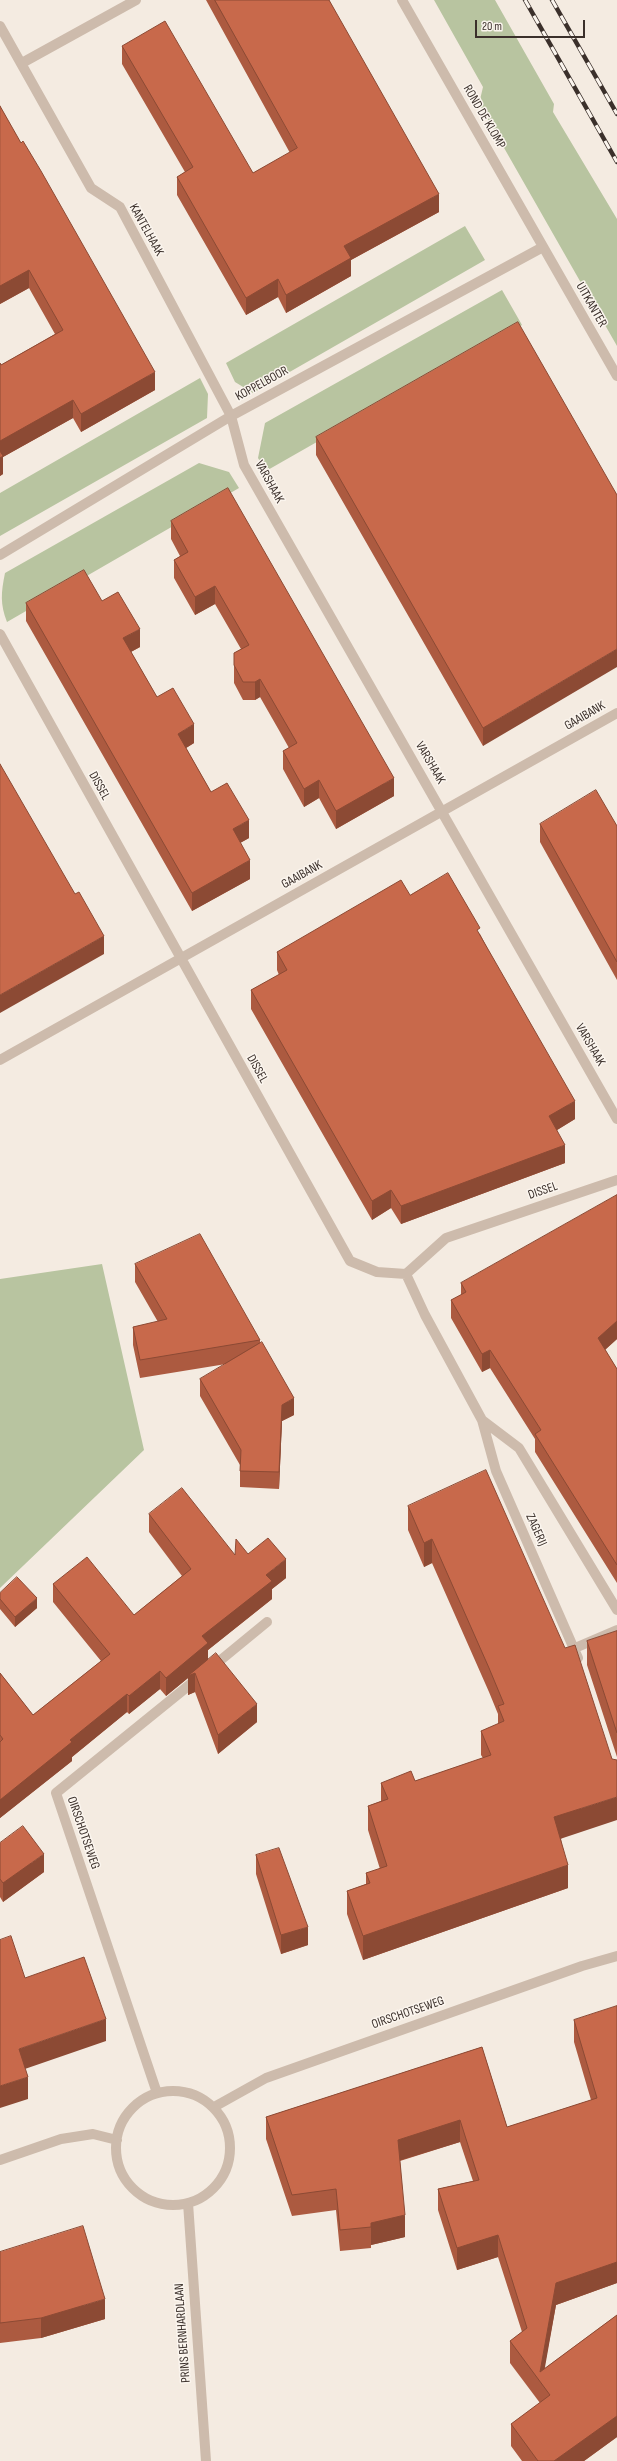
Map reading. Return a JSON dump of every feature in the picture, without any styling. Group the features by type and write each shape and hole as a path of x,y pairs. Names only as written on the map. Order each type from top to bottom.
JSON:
{"street":[{"path":"22,63 136,0"},
{"name":"ROND DE KLOMP","path":"402,0 543,247"},
{"name":"KANTELHAAK","path":"0,26 91,188 120,207 231,416"},
{"name":"UITKANTER","path":"543,247 617,376"},
{"name":"KOPPELBOOR","path":"0,555 231,416 543,247"},
{"name":"VARSHAAK","path":"231,416 244,465 444,812 617,1119"},
{"name":"DISSEL","path":"0,634 350,1261 377,1272 406,1274 446,1238 617,1180"},
{"name":"GAAIBANK","path":"0,1060 179,957 444,812 617,713"},
{"name":"ZAGERIJ","path":"406,1274 425,1315 482,1420 496,1471 575,1648 582,1670"},
{"name":"ZAGERIJ","path":"482,1420 519,1448 617,1610"},
{"name":"OIRSCHOTSEWEG","path":"157,2093 56,1793 267,1622"},
{"path":"575,1648 617,1630"},
{"name":"OIRSCHOTSEWEG","path":"214,2107 266,2078 574,1968 617,1956"},
{"path":"181,2091 193,2094 214,2107 225,2124 230,2143 229,2162 216,2186 206,2195 188,2203 169,2205 151,2200 135,2190 124,2176 117,2159 117,2140 122,2124 130,2111 142,2100 157,2093 181,2091"},
{"path":"0,2160 61,2139 93,2134 117,2140"},
{"name":"PRINS BERNHARDLAAN","path":"188,2203 206,2461"}],"green space":[{"path":"434,0 495,0 554,104 553,112 617,219 617,346 479,104 483,87"},
{"path":"465,226 485,260 253,393 235,382 226,363"},
{"path":"502,290 522,325 266,471 258,458 265,423"},
{"path":"200,378 208,394 207,418 0,536 0,493"},
{"path":"199,463 229,472 239,488 7,622 3,610 2,598 5,573"},
{"path":"102,1264 144,1450 0,1588 0,1279"}],"building":[{"path":"215,0 329,0 439,194 344,246 351,258 286,295 278,279 246,298 177,177 193,167 122,46 165,21 253,173 297,148"},
{"path":"0,106 21,143 23,141 41,171 155,372 81,414 73,400 0,441 0,363 1,365 63,330 29,270 0,286"},
{"path":"518,322 617,495 617,649 483,728 316,437"},
{"path":"0,451 3,456 0,458"},
{"path":"228,488 394,778 336,811 319,780 304,789 283,751 297,743 260,679 255,682 243,682 234,665 234,653 249,645 215,586 195,597 174,560 188,552 171,521"},
{"path":"84,570 102,601 118,592 140,629 123,638 157,697 173,688 194,724 178,734 211,792 227,783 249,820 233,829 250,860 192,893 26,603"},
{"path":"0,764 75,894 79,892 104,936 0,995"},
{"path":"596,790 617,826 617,962 540,824"},
{"path":"448,873 480,928 477,930 575,1101 549,1116 565,1145 401,1206 391,1190 372,1201 251,990 287,970 277,952 401,880 410,895"},
{"path":"617,1195 617,1321 598,1338 617,1369 617,1565 535,1434 541,1430 490,1350 482,1354 451,1300 466,1292 461,1283"},
{"path":"200,1234 260,1340 140,1360 133,1327 167,1319 135,1264"},
{"path":"262,1342 294,1398 282,1405 279,1472 240,1471 241,1450 200,1379"},
{"path":"486,1470 565,1648 575,1645 612,1759 617,1760 617,1797 554,1817 568,1865 363,1936 347,1891 370,1883 366,1873 387,1866 368,1806 388,1799 381,1783 411,1771 415,1781 491,1755 481,1731 504,1721 498,1706 504,1704 432,1539 424,1543 408,1506"},
{"path":"182,1488 235,1555 236,1539 248,1554 268,1538 286,1559 266,1575 272,1581 202,1636 208,1643 166,1678 160,1671 129,1696 127,1694 70,1740 72,1742 0,1800 0,1742 3,1739 0,1735 0,1673 33,1715 110,1654 53,1584 87,1557 134,1615 191,1569 149,1514"},
{"path":"17,1577 37,1598 15,1617 0,1599 0,1593"},
{"path":"617,1631 617,1733 587,1641"},
{"path":"216,1653 257,1704 218,1735 195,1673 188,1676"},
{"path":"23,1826 44,1854 3,1883 0,1879 0,1843"},
{"path":"279,1848 308,1927 281,1935 256,1855"},
{"path":"11,1936 25,1978 84,1957 106,2019 19,2049 28,2077 0,2086 0,1940"},
{"path":"617,2006 617,2262 556,2283 540,2372 617,2315 617,2416 554,2461 538,2461 511,2424 550,2395 510,2341 527,2328 498,2235 457,2248 438,2189 479,2180 460,2120 398,2140 405,2215 371,2223 371,2227 340,2230 336,2189 292,2195 266,2117 482,2047 507,2127 597,2098 574,2020"},
{"path":"83,2226 105,2299 41,2318 0,2323 0,2252"}],"railway":[{"path":"525,0 617,162"},
{"path":"552,0 617,114"}]}
